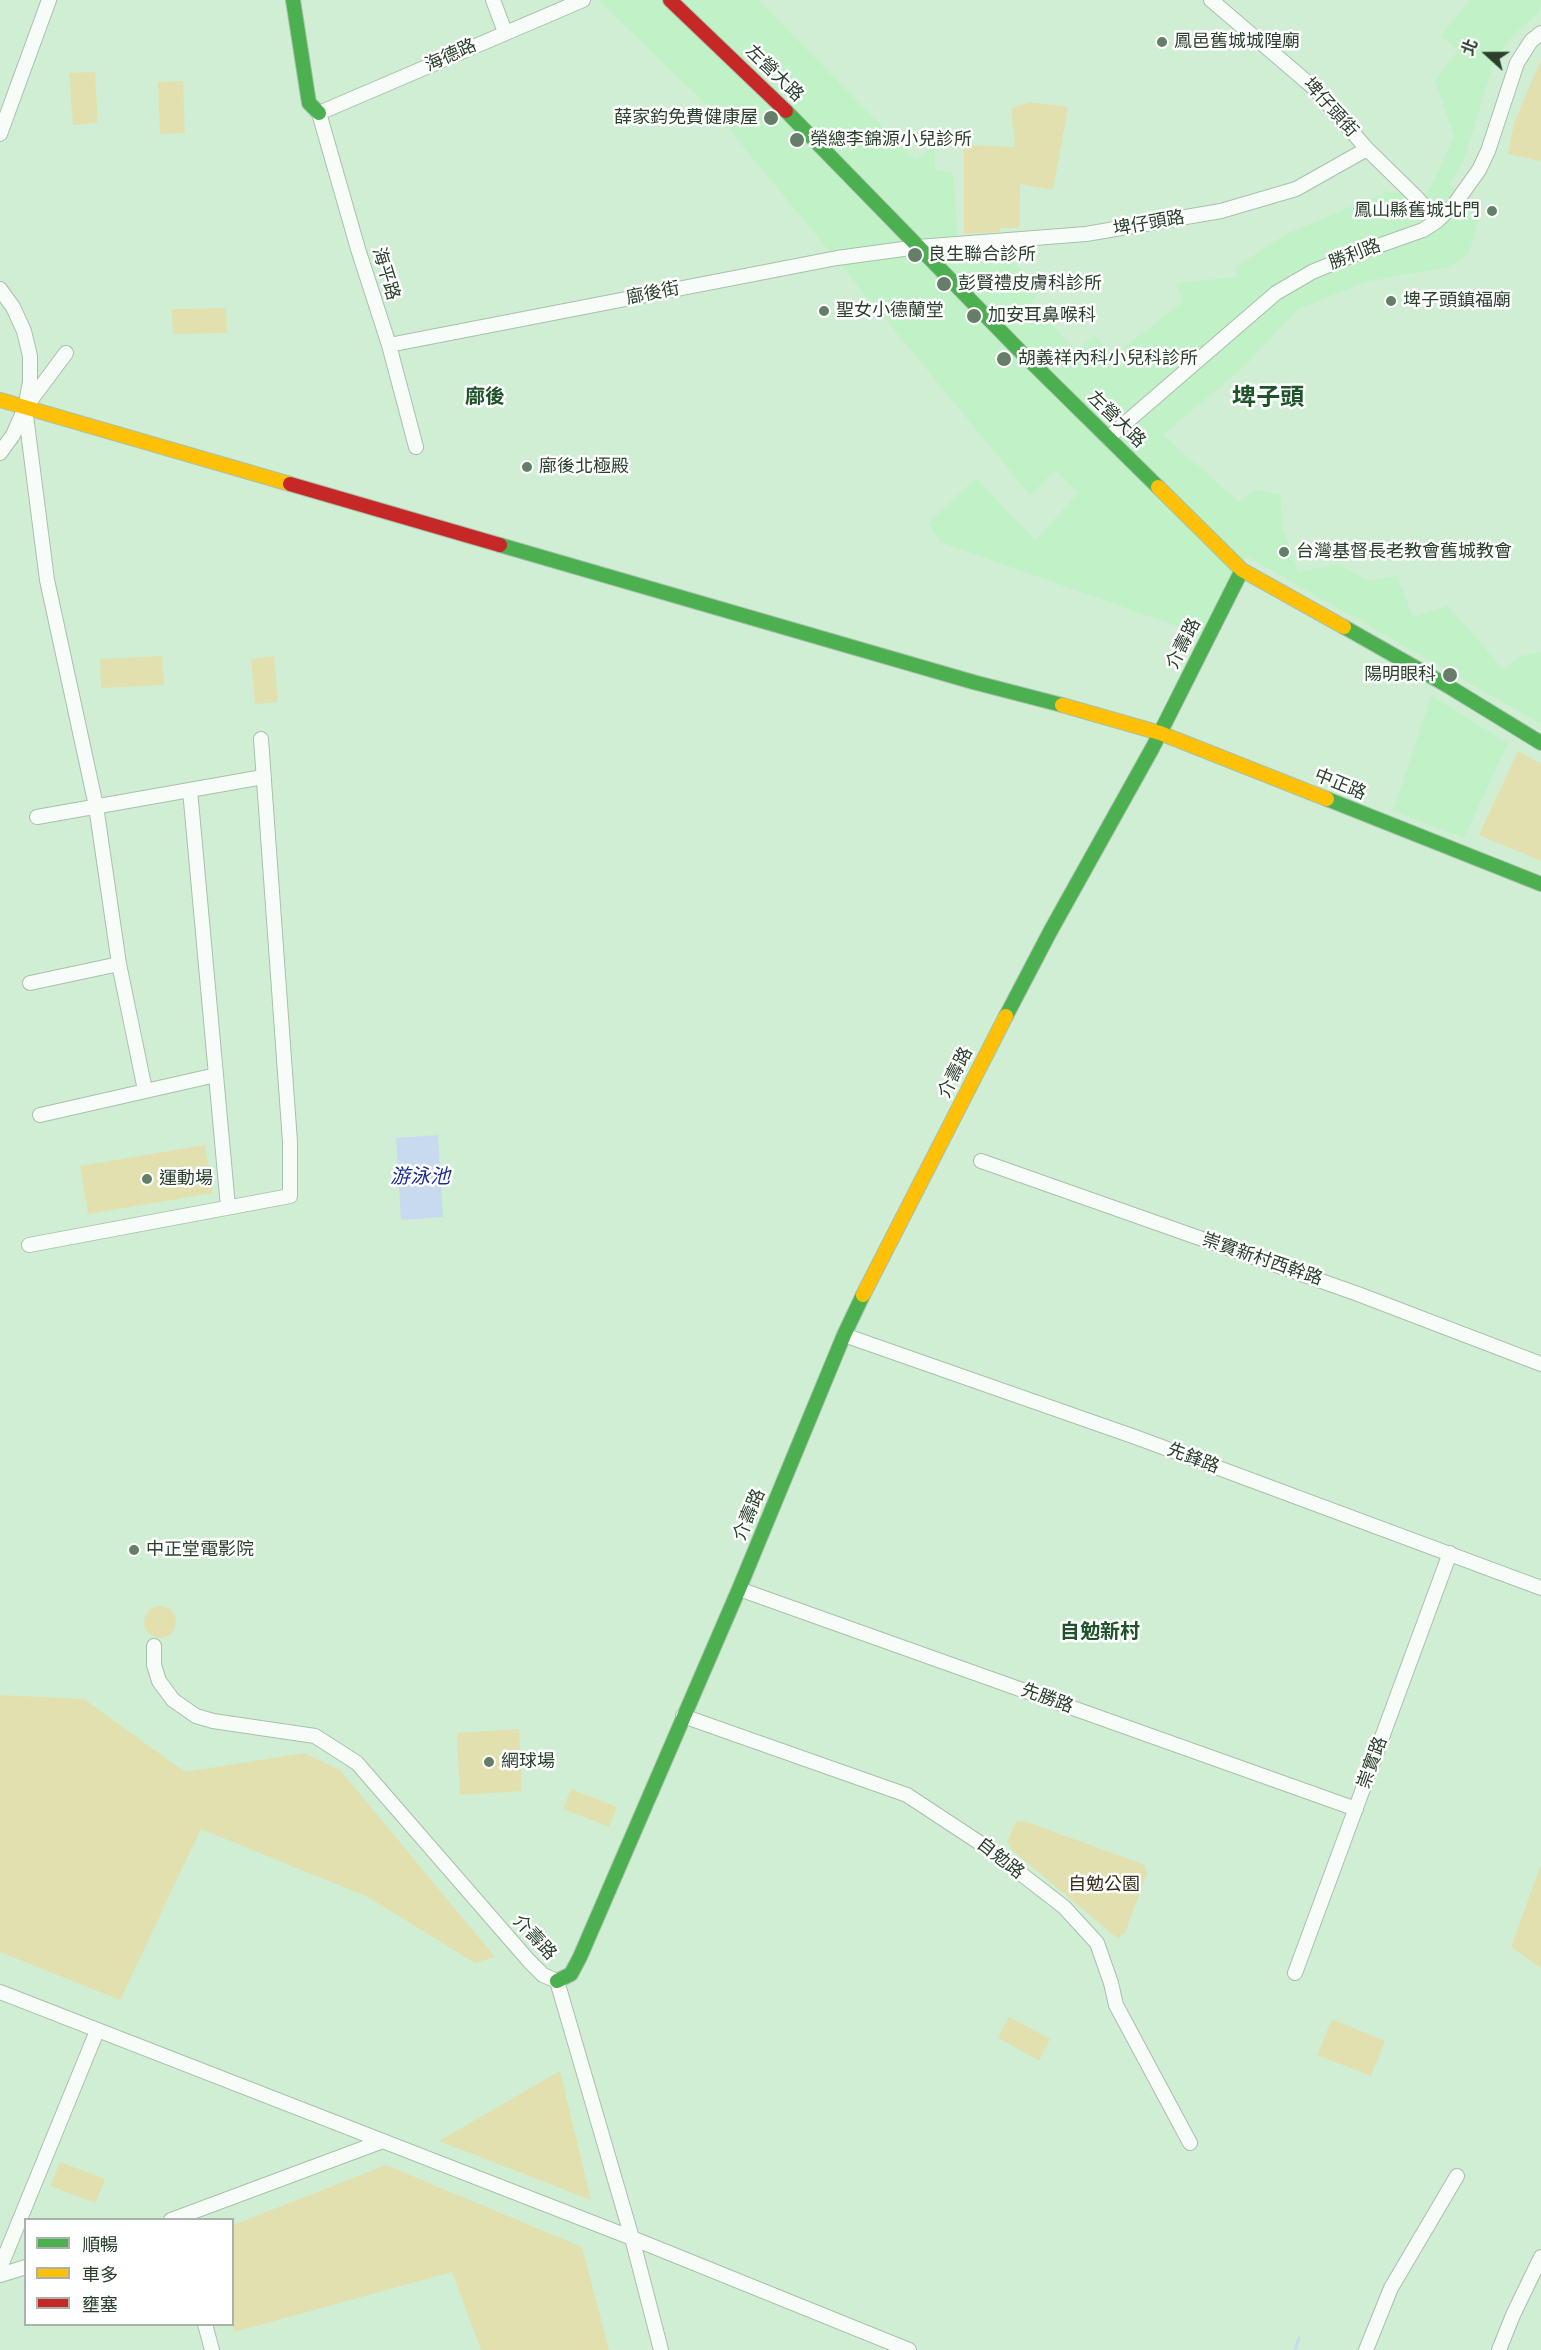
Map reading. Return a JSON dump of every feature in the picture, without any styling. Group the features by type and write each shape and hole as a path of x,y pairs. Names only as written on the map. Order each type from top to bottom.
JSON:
{"street":[{"path":"0,134 48,0"},
{"name":"海平路","path":"293,0 309,103 319,113"},
{"name":"海平路","path":"303,0 320,100 319,113 358,249 389,345 416,447"},
{"path":"493,0 505,32"},
{"name":"海德路","path":"319,113 583,0"},
{"name":"左營大路","path":"670,0 796,121 918,247 1242,570 1448,686 1541,743"},
{"name":"埤仔頭街","path":"1211,0 1225,5 1314,88 1367,149 1437,221"},
{"name":"勝利路","path":"1108,438 1276,293 1312,272 1414,234 1437,221 1454,205 1479,170 1488,151 1517,63 1527,46 1541,33"},
{"name":"埤仔頭路","path":"918,247 1086,234 1221,211 1296,189 1367,149"},
{"name":"廍後街","path":"389,345 837,258 918,247"},
{"path":"0,290 13,307 24,331 30,356 30,382 25,408 47,580 96,806 119,964 145,1090"},
{"path":"0,453 13,435 25,408 66,353"},
{"name":"中正路","path":"0,400 974,682 1125,722 1160,733 1541,884"},
{"name":"介壽路","path":"154,1646 154,1665 159,1681 173,1700 196,1716 213,1722 315,1736 357,1763 543,1976 557,1982 571,1974 739,1589 844,1335 880,1259 1051,930 1160,733 1242,570"},
{"path":"29,1245 290,1196 290,1142 261,739"},
{"path":"37,817 263,777"},
{"path":"190,790 228,1207"},
{"path":"30,983 119,964"},
{"path":"40,1115 216,1075"},
{"name":"崇實新村西幹路","path":"981,1161 1358,1294 1541,1364"},
{"name":"先鋒路","path":"844,1335 1127,1434 1541,1588"},
{"name":"崇實路","path":"1296,1973 1450,1553"},
{"name":"先勝路","path":"739,1589 1356,1809"},
{"name":"自勉路","path":"683,1716 907,1795 989,1849 1064,1907 1097,1943 1116,2005 1190,2143"},
{"path":"557,1982 632,2238 661,2350"},
{"path":"0,1992 632,2238 909,2350"},
{"path":"0,2268 97,2031"},
{"path":"178,2218 383,2140"},
{"path":"1366,2350 1391,2288 1457,2176"},
{"path":"1499,2350 1541,2257"},
{"path":"0,2275 24,2268"},
{"path":"205,2326 212,2350"}],"shaded area":[{"path":"598,0 758,0 915,160 935,145 935,170 953,173 959,255 1002,249 1041,291 1031,301 1076,351 1094,335 1114,355 1183,302 1176,283 1237,277 1236,267 1284,235 1385,192 1427,195 1454,136 1435,81 1458,50 1441,36 1470,0 1541,0 1539,13 1513,35 1494,61 1464,160 1450,184 1469,203 1479,219 1469,253 1448,267 1365,282 1297,310 1245,366 1163,435 1239,502 1255,489 1280,495 1283,528 1298,572 1339,564 1369,581 1397,576 1413,617 1448,606 1503,669 1520,656 1541,652 1541,724 1246,556 1202,635 940,542 928,523 976,478 1035,540 1078,493 1055,470 1030,495 718,116"},
{"path":"1431,696 1508,743 1464,838 1393,811"}],"green space":[{"path":"1541,60 1541,161 1508,154 1514,123"},
{"path":"95,72 98,123 73,125 69,73"},
{"path":"183,81 185,133 160,134 158,82"},
{"path":"1030,102 1068,107 1053,190 1020,184 1019,228 1000,228 1000,232 964,234 964,145 1015,147 1011,109"},
{"path":"226,308 227,333 173,334 172,309"},
{"path":"162,656 164,685 101,688 100,659"},
{"path":"274,656 278,702 255,704 251,659"},
{"path":"1518,751 1541,764 1541,861 1479,835"},
{"name":"運動場","path":"205,1145 213,1193 88,1214 80,1166"},
{"path":"160,1606 172,1610 176,1622 172,1634 160,1638 148,1634 144,1622 148,1610"},
{"path":"0,1695 84,1699 185,1772 304,1753 340,1770 495,1957 475,1963 368,1897 201,1829 120,2000 0,1952"},
{"name":"網球場","path":"519,1729 522,1791 460,1795 457,1733"},
{"path":"571,1789 617,1807 609,1827 563,1809"},
{"name":"自勉公園","path":"1017,1821 1027,1822 1145,1865 1147,1873 1125,1933 1117,1938 1012,1850 1007,1841"},
{"path":"1541,1865 1541,1968 1511,1947"},
{"path":"1009,2017 1050,2039 1039,2061 998,2038"},
{"path":"1332,2019 1385,2041 1371,2076 1317,2055"},
{"path":"560,2071 591,2200 439,2141"},
{"path":"60,2162 105,2179 96,2203 50,2186"},
{"path":"386,2165 582,2247 609,2350 481,2350 452,2272 234,2332 234,2225"}],"water":[{"name":"游泳池","path":"438,1135 443,1217 401,1220 396,1138"}],"waterway":[{"path":"1295,2350 1299,2338"}],"traffic: fast":[{"path":"293,0 309,103 319,113"},
{"path":"786,111 1019,350 1158,487"},
{"path":"500,545 973,682 1062,705"},
{"path":"1006,1016 1153,747 1242,570"},
{"path":"1344,627 1448,686 1541,743"},
{"path":"1327,799 1541,884"},
{"path":"557,1981 571,1974 580,1957 863,1295"}],"traffic: slow":[{"path":"0,400 290,484"},
{"path":"1158,487 1242,570 1344,627"},
{"path":"1062,705 1160,733 1327,799"},
{"path":"863,1295 1006,1016"}],"traffic: jam":[{"path":"670,0 786,111"},
{"path":"290,484 500,545"}],"place":[{"name":"鳳邑舊城城隍廟","path":"1162,42"},
{"name":"薛家鈞免費健康屋","path":"771,118"},
{"name":"榮總李錦源小兒診所","path":"797,140"},
{"name":"鳳山縣舊城北門","path":"1492,211"},
{"name":"良生聯合診所","path":"915,255"},
{"name":"彭賢禮皮膚科診所","path":"944,284"},
{"name":"埤子頭鎮福廟","path":"1391,301"},
{"name":"聖女小德蘭堂","path":"824,311"},
{"name":"加安耳鼻喉科","path":"974,316"},
{"name":"胡義祥內科小兒科診所","path":"1004,359"},
{"name":"廍後北極殿","path":"527,467"},
{"name":"台灣基督長老教會舊城教會","path":"1284,552"},
{"name":"陽明眼科","path":"1450,675"},
{"name":"運動場","path":"147,1179"},
{"name":"中正堂電影院","path":"134,1550"},
{"name":"網球場","path":"489,1762"}],"district":[{"name":"廍後","path":"485,398"},
{"name":"埤子頭","path":"1268,399"},
{"name":"自勉新村","path":"1100,1633"}]}
